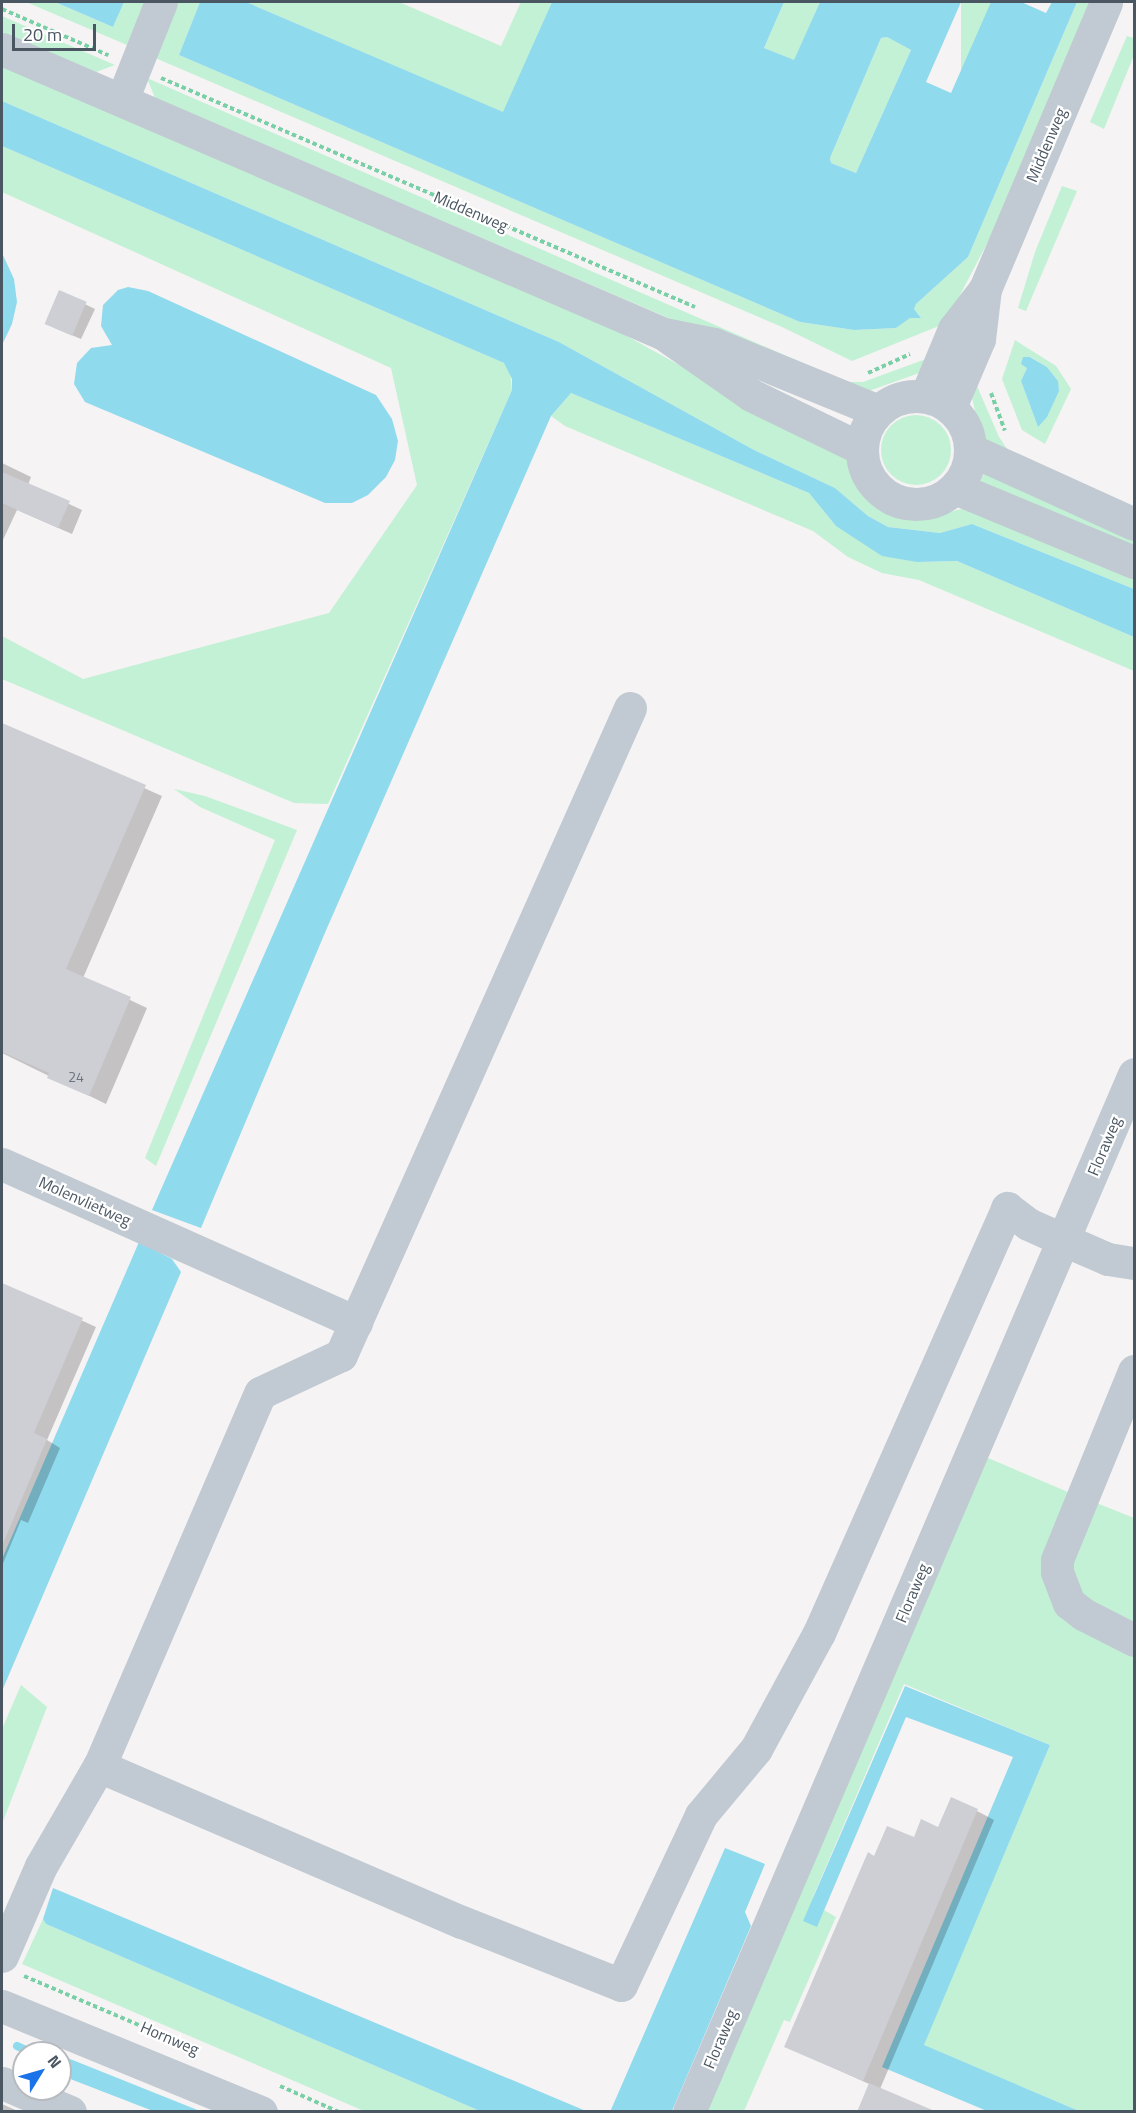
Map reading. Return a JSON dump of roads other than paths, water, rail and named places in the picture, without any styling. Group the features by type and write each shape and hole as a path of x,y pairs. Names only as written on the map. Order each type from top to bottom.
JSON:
{"street":[{"path":"122,100 162,2"},
{"name":"Middenweg","path":"938,402 942,357 954,329 985,289 1106,2"},
{"path":"2,49 664,334 714,344 878,411"},
{"name":"Middenweg","path":"938,402 980,339 985,289"},
{"path":"664,334 704,366 751,395 862,449"},
{"path":"900,398 938,402 966,426 971,450 963,477 955,488 930,502 902,502 873,482 862,449 867,428 878,411 900,398"},
{"path":"971,450 1134,524"},
{"path":"955,488 1134,562"},
{"path":"12,1965 41,1866 99,1766 260,1393 341,1355 630,708"},
{"name":"Floraweg","path":"689,2112 1134,1074"},
{"name":"Molenvlietweg","path":"2,1164 356,1322"},
{"path":"99,1766 462,1922 621,1985 701,1815 756,1749 819,1632 1007,1208 1034,1205 1067,1231 1115,1241 1131,1261"},
{"path":"1134,1371 1057,1560 1057,1572 1069,1603 1083,1614 1134,1640"},
{"name":"Hornweg","path":"2,2006 266,2097"},
{"path":"2,2083 70,2112"}],"water":[{"path":"55,2 124,2 113,27"},
{"path":"200,2 246,2 503,112 552,2 784,2 764,48 794,60 820,2 961,2 926,82 951,93 991,2 1021,2 1046,13 1052,2 1077,2 968,257 916,304 914,309 921,318 910,318 896,328 854,330 800,322 179,55","holes":["887,37 911,50 856,173 831,163 830,158 881,38"]},
{"path":"2,101 559,342 754,450 835,488 868,516 888,527 940,533 972,524 1134,589 1134,637 957,561 917,562 882,556 836,526 809,493 571,393 551,416 324,935 201,1228 152,1210 512,390 512,379 504,363 2,146"},
{"path":"2,253 14,279 17,302 12,324 2,345"},
{"path":"128,287 148,291 376,395 392,419 398,441 395,460 386,477 368,495 352,503 325,503 85,402 74,384 77,363 91,348 112,345 101,326 103,305 118,290"},
{"path":"1023,357 1030,357 1047,367 1058,381 1059,391 1047,417 1038,427 1021,381 1027,368 1021,364"},
{"path":"139,1242 172,1259 181,1272 2,1691 2,1559"},
{"path":"905,1686 1050,1745 924,2045 1079,2111 987,2111 882,2067 1013,1757 906,1717 817,1927 803,1921"},
{"path":"725,1848 765,1864 745,1912 751,1926 672,2111 610,2112"},
{"path":"53,1888 586,2111 480,2111 46,1924 43,1919"},
{"path":"72,2060 200,2111 153,2111 72,2080"}]}
